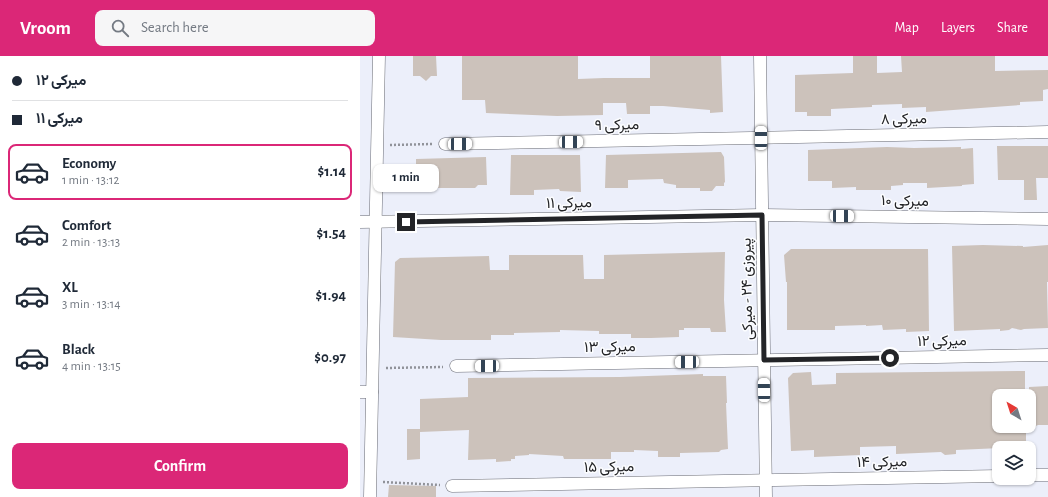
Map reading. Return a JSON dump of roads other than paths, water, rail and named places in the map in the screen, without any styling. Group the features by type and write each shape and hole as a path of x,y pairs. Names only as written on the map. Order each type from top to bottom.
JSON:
{"street":[{"path":"370,497 366,392 373,368 379,56"},
{"name":"پیروزی ۲۴ - میرکی","path":"760,56 766,497"},
{"name":"میرکی ۸","path":"761,138 1048,132"},
{"name":"میرکی ۹","path":"445,144 761,138"},
{"name":"میرکی ۱۰","path":"762,215 1048,219"},
{"name":"میرکی ۱۱","path":"360,222 762,215"},
{"name":"میرکی ۱۲","path":"764,360 1048,355"},
{"name":"میرکی ۱۳","path":"456,366 764,360"},
{"path":"1036,475 1048,475"},
{"name":"میرکی ۱۴","path":"766,480 992,476"},
{"name":"میرکی ۱۵","path":"452,486 766,480"}]}
